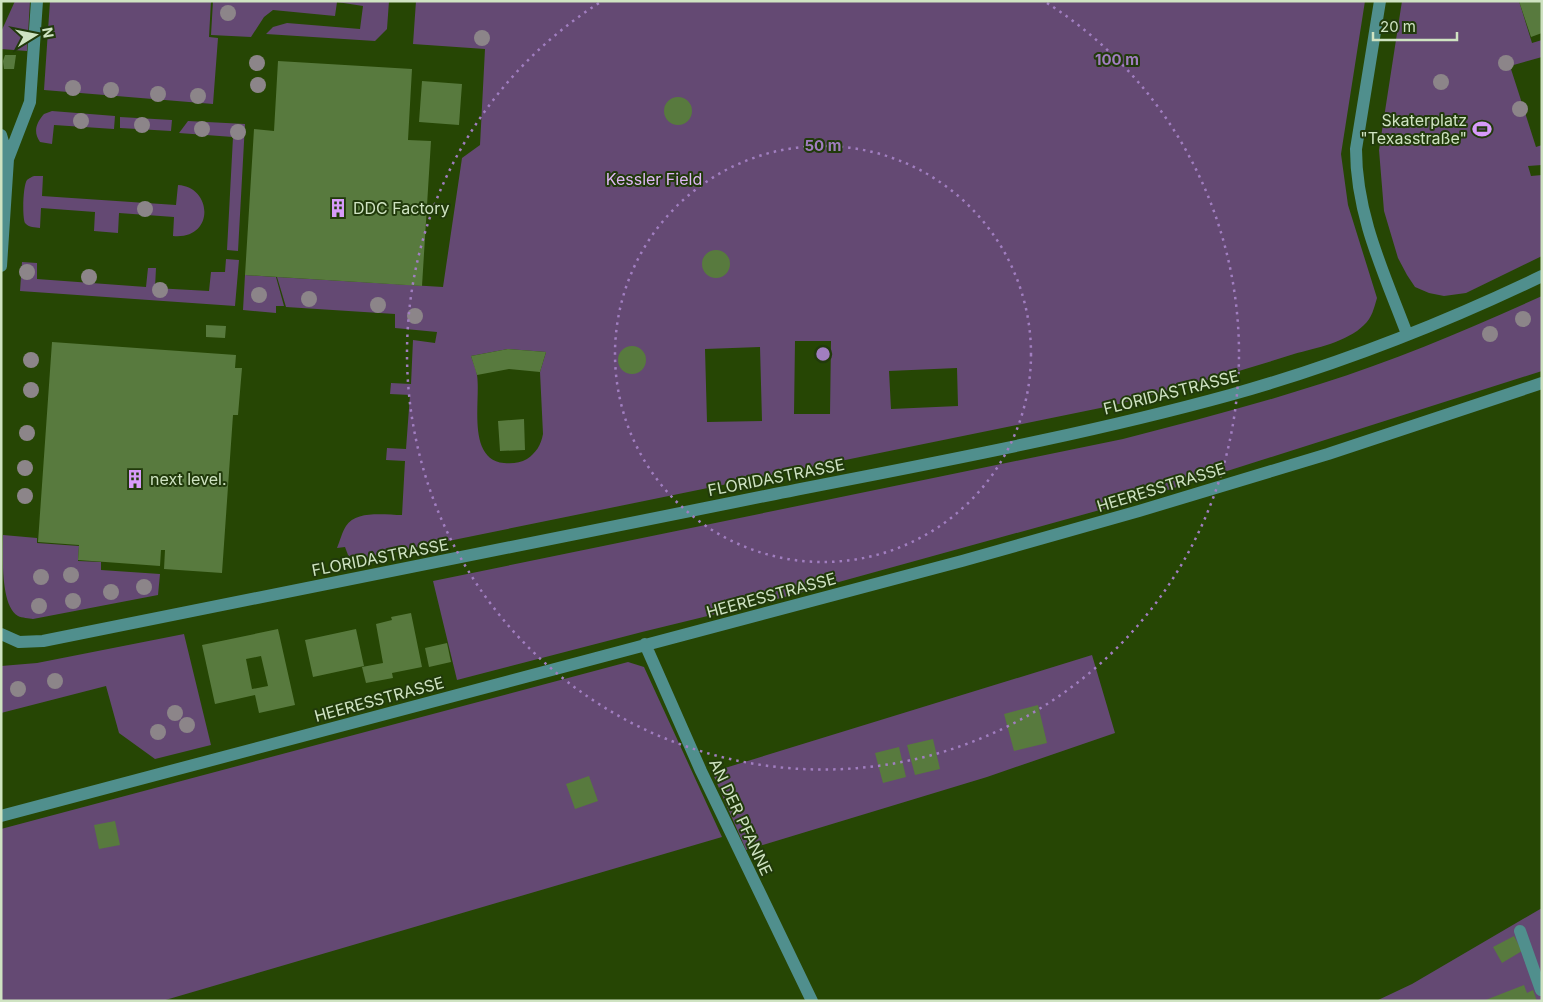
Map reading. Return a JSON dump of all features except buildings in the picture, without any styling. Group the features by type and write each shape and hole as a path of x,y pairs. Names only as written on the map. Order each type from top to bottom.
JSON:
{"street":[{"path":"1,266 8,159 30,102 37,1"},
{"path":"1380,1 1356,149 1356,173 1366,223 1407,334"},
{"path":"1,135 8,159"},
{"name":"FLORIDASTRASSE","path":"1,634 19,642 43,641 870,475 1121,422 1231,395 1321,366 1476,308 1542,276"},
{"name":"HEERESSTRASSE","path":"1,816 952,564 1139,511 1328,454 1542,383"},
{"name":"AN DER PFANNE","path":"645,644 701,771 812,1001"},
{"path":"1520,931 1541,990"}],"green space":[{"path":"15,1 30,1 27,51 1,49 1,32"},
{"path":"50,1 211,1 209,37 218,38 213,104 44,90"},
{"path":"213,1 389,1 387,29 375,41 266,34 273,27 287,23 360,29 363,6 337,2 335,16 273,10 264,17 251,37 211,35"},
{"name":"Kessler Field","path":"416,1 1365,1 1341,154 1348,205 1377,298 1367,322 1357,331 1340,340 1115,405 355,560 348,555 345,547 337,548 346,526 351,521 371,514 402,515 405,461 386,460 387,448 406,449 410,395 390,394 391,383 411,384 413,340 435,343 437,332 395,328 395,314 286,307 277,277 443,287 462,158 480,145 485,49 413,44","holes":["795,341 831,341 830,414 794,414","760,347 762,421 707,422 705,349","508,349 546,352 540,372 543,434 538,448 527,459 516,463 504,463 492,459 484,451 478,427 477,375 471,356","957,368 958,406 891,409 889,371"]},
{"path":"1402,1 1519,1 1532,43 1542,40 1542,57 1510,66 1536,147 1542,145 1542,165 1528,166 1531,176 1542,175 1542,256 1466,293 1444,296 1429,293 1415,287 1398,258 1384,211 1379,150"},
{"path":"52,111 115,116 114,129 54,125 52,144 40,142 36,131 37,124 44,114"},
{"path":"120,117 172,120 171,131 120,128"},
{"path":"188,121 245,124 238,251 227,250 233,137 179,133"},
{"path":"34,176 43,176 42,196 176,205 178,185 190,188 198,194 203,203 204,213 202,222 196,230 187,235 173,236 174,217 119,213 118,233 94,231 95,212 41,208 40,228 30,227 24,220 24,194 27,180"},
{"path":"226,259 239,260 235,306 20,291 22,262 37,263 37,279 146,287 148,268 156,268 155,288 209,291 211,272 225,272"},
{"path":"245,275 276,277 284,306 276,306 276,313 243,310"},
{"path":"1542,296 1542,371 1136,500 781,598 457,680 433,581 1123,439 1197,420 1296,392 1376,365"},
{"path":"3,535 37,538 37,543 79,546 78,561 101,562 101,570 160,574 158,595 33,619 20,617 12,610 5,591"},
{"path":"184,634 211,745 155,759 119,733 106,686 1,713 1,666 37,663"},
{"path":"1092,655 1115,733 987,777 746,850 712,772"},
{"path":"628,662 644,667 722,837 162,1001 1,1001 1,829"},
{"path":"1542,908 1542,1001 1376,1001 1412,984"}],"place":[{"name":"Skaterplatz \"Texasstraße\"","path":"1482,129"},
{"name":"DDC Factory","path":"338,208"},
{"name":"next level.","path":"135,479"}]}
